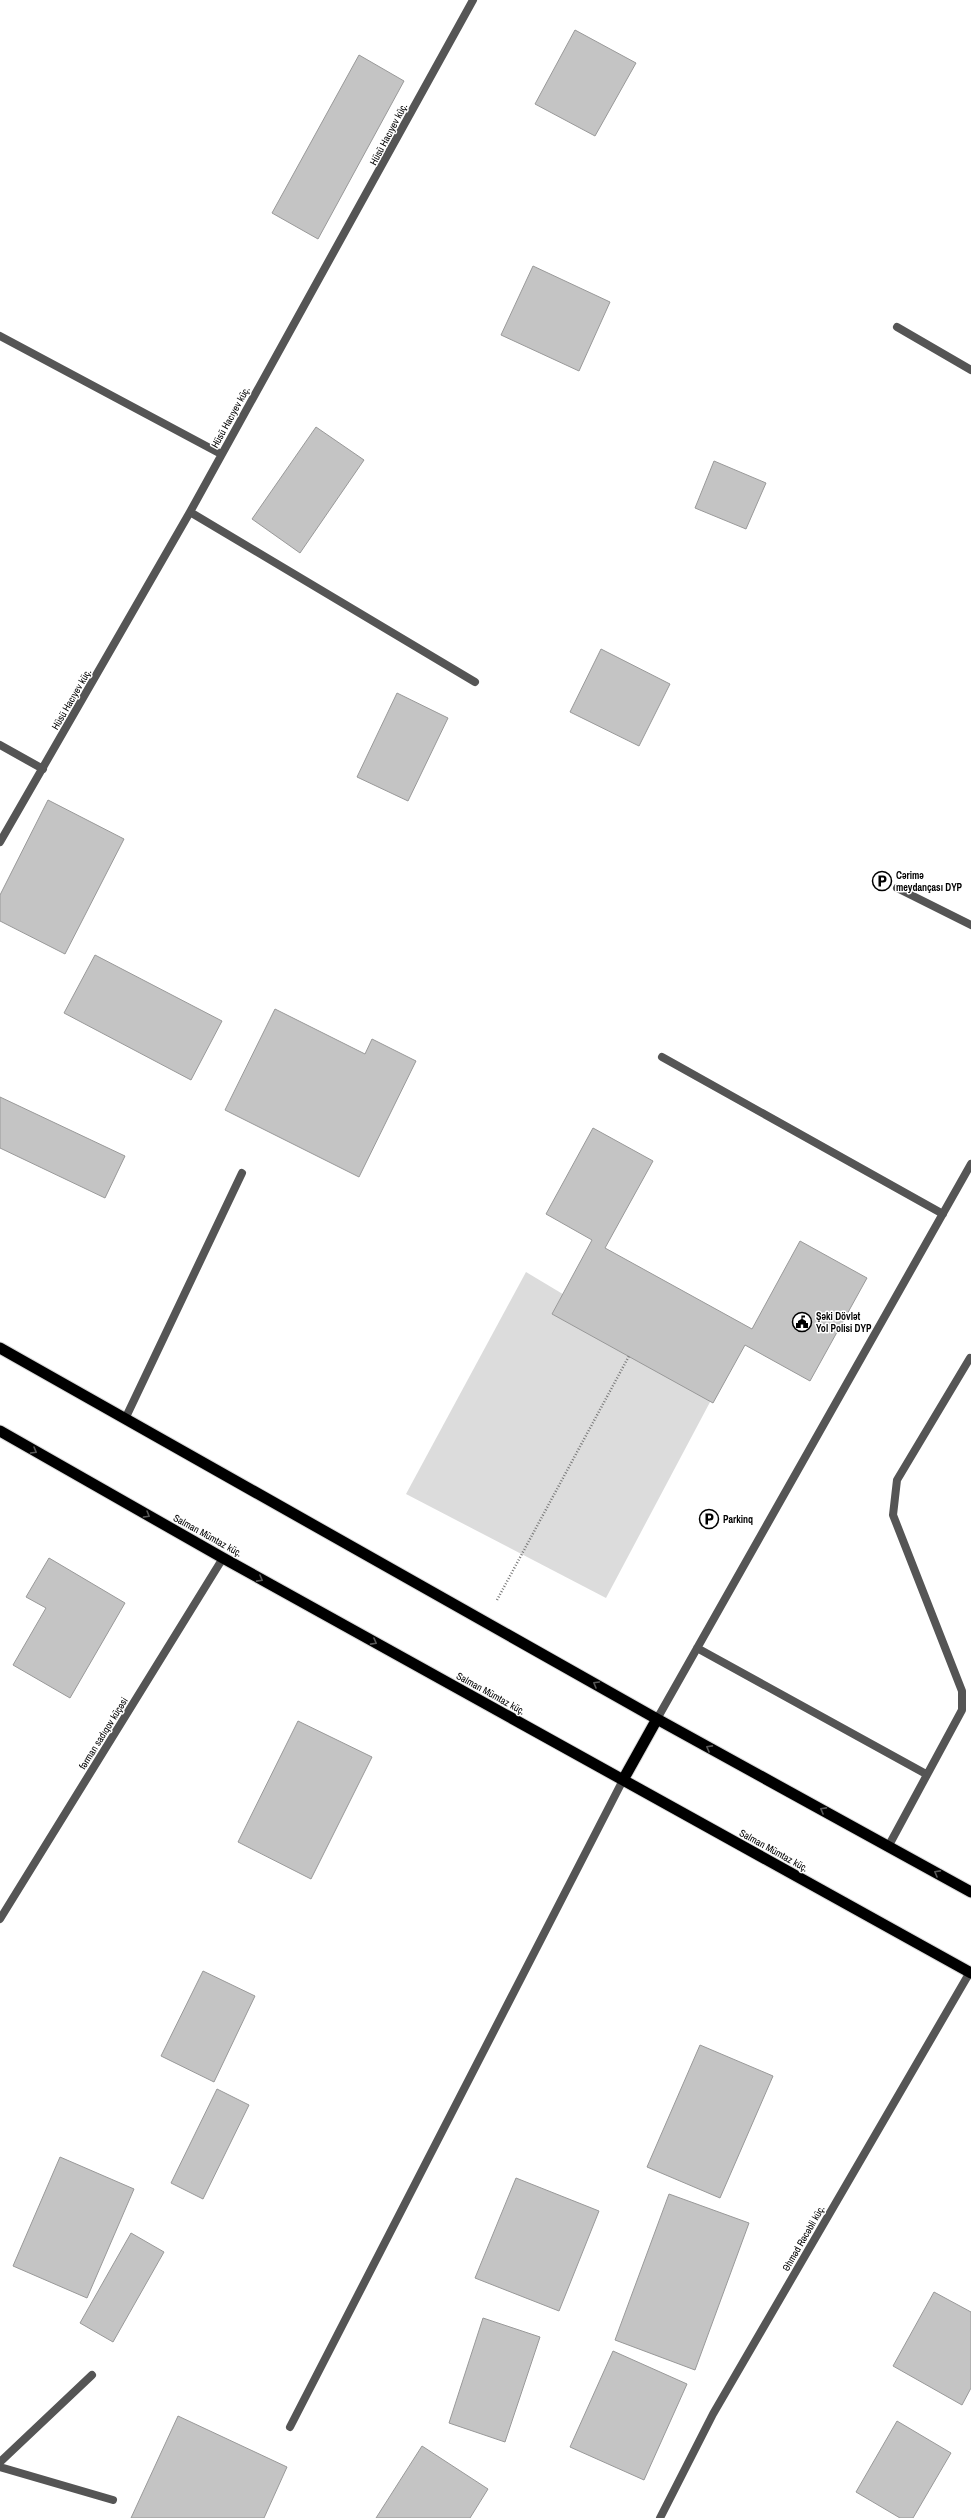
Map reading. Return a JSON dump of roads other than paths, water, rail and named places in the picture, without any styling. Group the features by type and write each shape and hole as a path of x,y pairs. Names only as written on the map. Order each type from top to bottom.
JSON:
{"highway":[{"path":"0,1348 126,1417 657,1719 971,1892"},
{"name":"Salman Mümtaz küç.","path":"0,1431 223,1558 970,1972"},
{"path":"623,1780 657,1719"}],"street":[{"name":"Hüsü Hacıyev küç.","path":"0,842 190,512 473,0"},
{"path":"897,327 971,370"},
{"path":"0,336 221,454"},
{"path":"190,512 475,682"},
{"path":"0,745 43,769"},
{"path":"897,888 971,925"},
{"path":"662,1057 943,1214"},
{"path":"657,1719 971,1164"},
{"path":"126,1417 242,1173"},
{"path":"888,1846 962,1710 962,1691 893,1515 897,1480 970,1358"},
{"name":"fərman sadıqov küçəsi","path":"0,1919 223,1558"},
{"path":"697,1648 926,1774"},
{"path":"290,2426 623,1780"},
{"name":"Əhməd Rəcəbli küç.","path":"660,2518 713,2414 970,1972"},
{"path":"0,2462 92,2374"},
{"path":"0,2467 113,2500"}],"place":[{"name":"Cərimə meydançası DYP","path":"882,881"},
{"name":"Şəki Dövlət Yol Polisi DYP","path":"802,1322"},
{"name":"Parkinq","path":"709,1519"}]}
